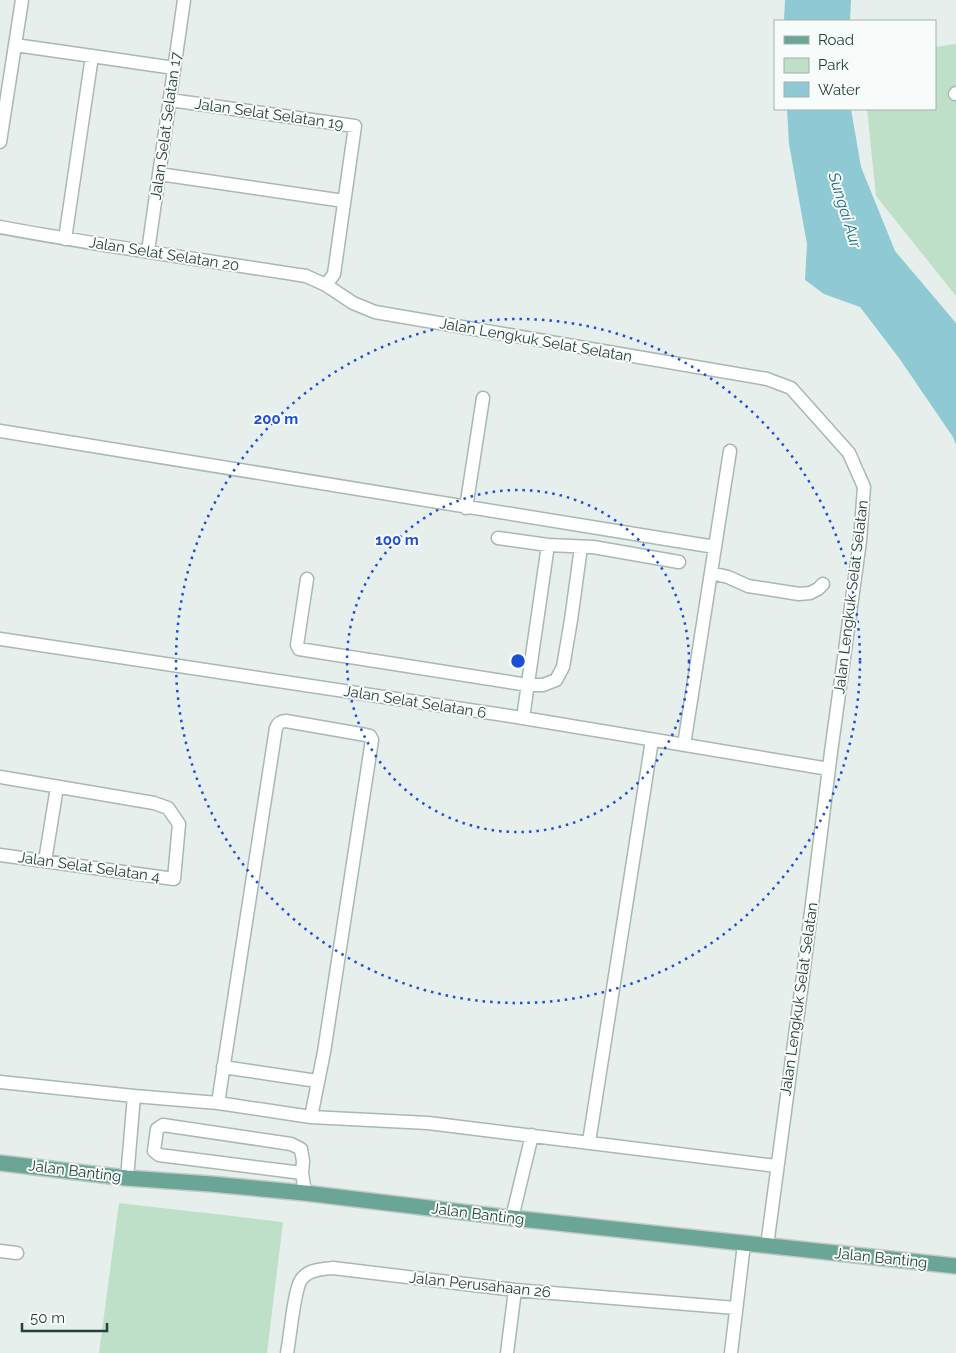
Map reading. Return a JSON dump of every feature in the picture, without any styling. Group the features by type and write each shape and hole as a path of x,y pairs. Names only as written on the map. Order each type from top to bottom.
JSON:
{"main road":[{"name":"Jalan Banting","path":"0,1163 127,1178 305,1193 512,1218 956,1266"}],"street":[{"path":"0,142 5,78 15,45 22,0"},
{"name":"Jalan Selat Selatan 17","path":"148,251 184,0"},
{"path":"15,45 174,68"},
{"path":"65,239 92,56"},
{"name":"Jalan Selat Selatan 19","path":"170,100 355,126 334,274 326,285"},
{"path":"159,174 344,201"},
{"name":"Jalan Selat Selatan 20","path":"0,227 65,239 306,276 326,285"},
{"name":"Jalan Lengkuk Selat Selatan","path":"326,285 353,304 375,312 767,379 791,388 849,452 864,487 860,541 776,1166 767,1246"},
{"path":"466,508 483,398"},
{"path":"0,431 715,547"},
{"path":"684,745 730,451"},
{"path":"498,538 548,545 593,548 679,562"},
{"path":"523,718 548,545"},
{"path":"307,579 297,644 299,649 528,686 543,685 556,680 562,667 582,547"},
{"path":"711,573 728,576 748,586 799,594 810,593 823,584"},
{"name":"Jalan Selat Selatan 6","path":"0,639 523,718 829,769"},
{"path":"218,1102 276,728 281,721 366,735 370,736 372,740 324,1052 311,1117"},
{"path":"589,1142 652,740"},
{"path":"826,790 805,765 831,752"},
{"name":"Jalan Selat Selatan 4","path":"0,777 154,803 168,808 179,824 174,879 0,855"},
{"path":"45,861 57,786"},
{"path":"223,1067 317,1081"},
{"path":"0,1082 134,1096 218,1102 311,1117 428,1123 776,1166"},
{"path":"127,1178 134,1096"},
{"path":"302,1173 158,1155 154,1151 157,1129 163,1124 291,1144 300,1149 303,1161 302,1173 305,1193"},
{"path":"512,1218 532,1135"},
{"path":"731,1353 744,1244"},
{"path":"0,1251 17,1253"},
{"name":"Jalan Perusahaan 26","path":"287,1353 297,1291 301,1279 310,1272 322,1269 333,1268 515,1290 736,1308"},
{"path":"507,1353 515,1290"}],"green space":[{"path":"956,44 956,296 876,196 867,110 936,110 936,47"},
{"path":"119,1203 283,1222 267,1353 99,1353"}],"water":[{"path":"785,0 851,0 850,20 784,20"},
{"name":"Sungai Aur","path":"787,110 851,110 861,167 895,251 956,323 956,445 953,437 899,358 860,307 824,294 805,280 807,244 789,144"}]}
